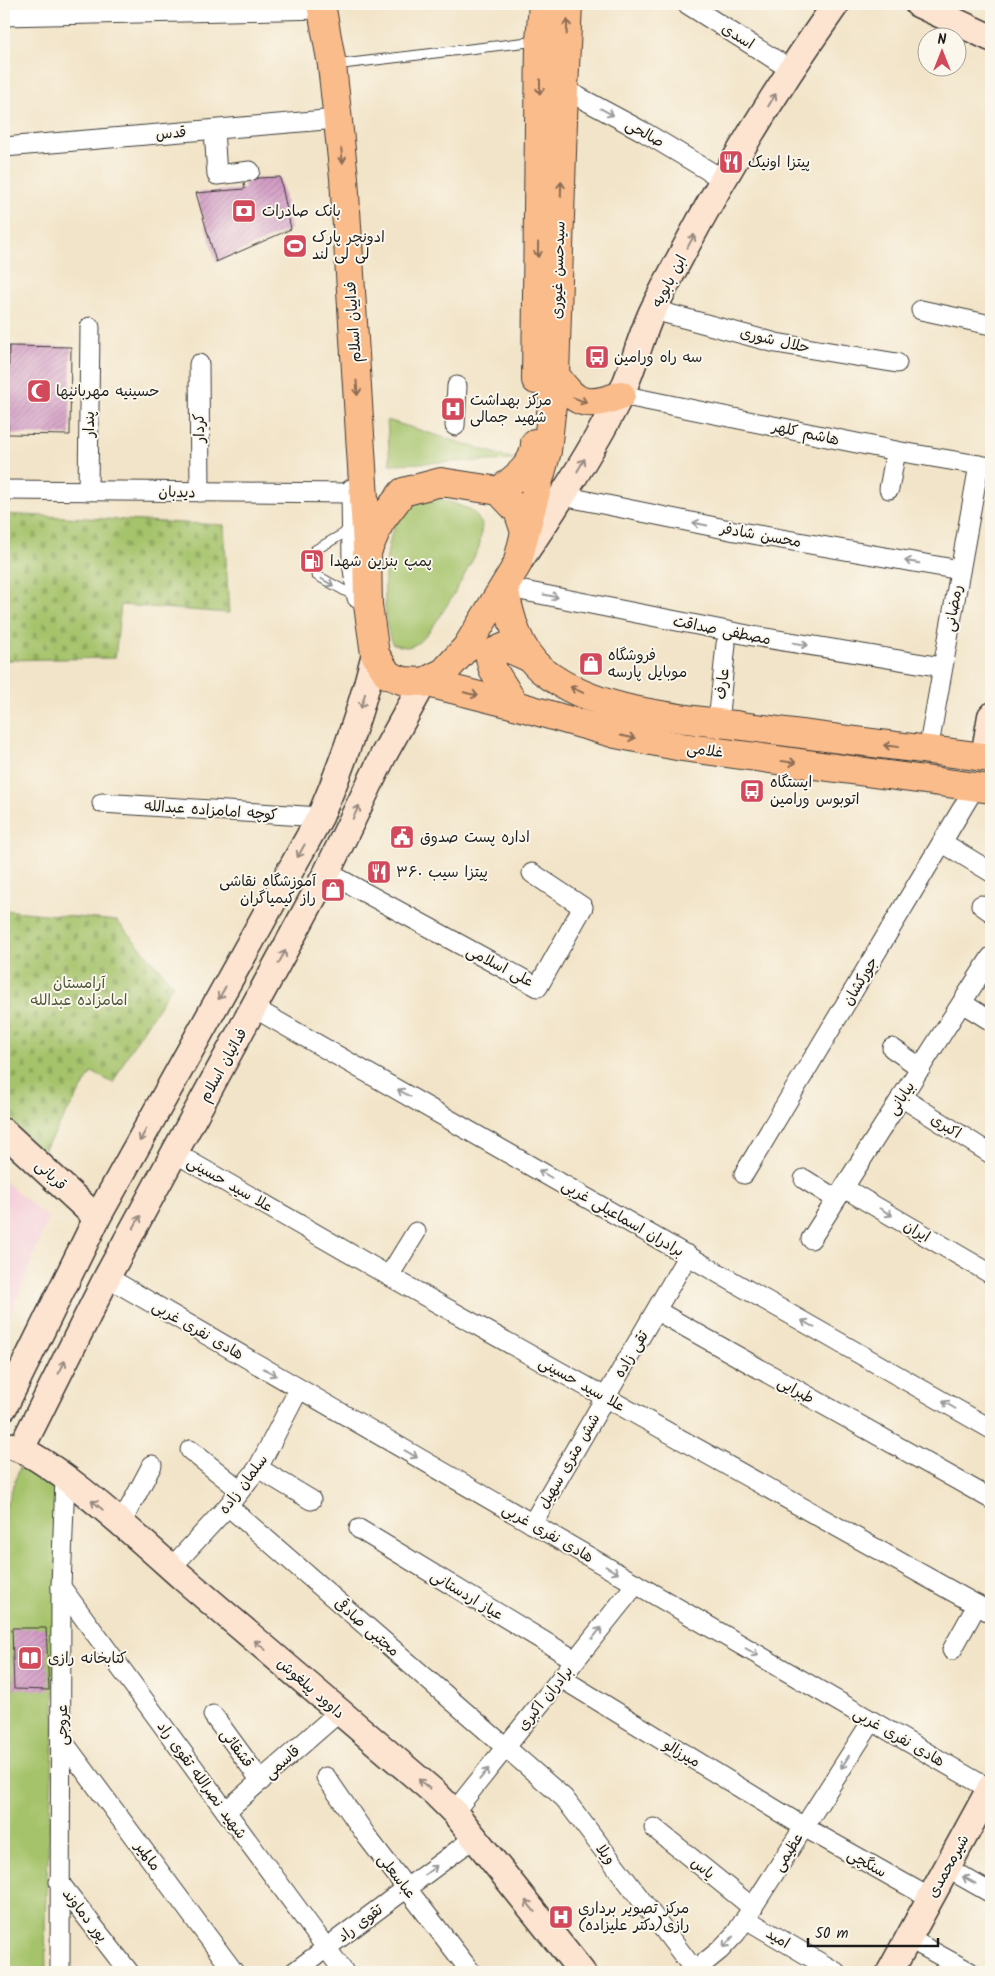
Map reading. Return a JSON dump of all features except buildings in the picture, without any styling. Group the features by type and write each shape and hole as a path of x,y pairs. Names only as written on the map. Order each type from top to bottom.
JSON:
{"main road":[{"name":"سیدحسن غیوری","path":"500,491 523,473 535,450 540,40 543,4"},
{"name":"سیدحسن غیوری","path":"510,576 525,532 547,451 555,376 568,4"},
{"name":"ابن بابویه","path":"510,576 563,496 620,395 654,310 724,180 790,69 836,4"},
{"path":"918,4 991,38"},
{"name":"فداییان اسلام","path":"322,6 332,65 344,178 367,552 368,605 364,608 375,654"},
{"path":"537,351 573,398 588,403 603,402 620,395"},
{"path":"367,552 380,522 403,492 441,482 500,491 518,511 525,532"},
{"path":"424,682 444,672 466,648 510,576"},
{"name":"غلامی","path":"510,576 512,623 530,658 544,671 575,690 617,706 718,723 928,751 988,757"},
{"path":"515,704 493,670 490,658 496,651 505,647 530,658"},
{"path":"40,1410 27,1415 20,1414 6,1402 97,1218 320,817 340,773 362,704 375,654"},
{"name":"غلامی","path":"375,654 388,675 404,682 424,682 515,704 616,734 682,747 983,788"},
{"name":"فدائیان اسلام","path":"13,1447 40,1410 107,1277 327,872 397,729 424,682"},
{"path":"988,757 991,716"},
{"name":"قربانی","path":"4,1132 97,1218"},
{"name":"داوود پیلغوش","path":"13,1447 65,1478 435,1793 454,1812 582,1972"},
{"name":"شیرمحمدی","path":"890,1972 991,1789"}],"street":[{"name":"اسدی","path":"686,4 790,69"},
{"path":"4,16 322,6"},
{"name":"صالحی","path":"564,89 644,132 724,180"},
{"name":"قدس","path":"4,147 338,119"},
{"path":"214,130 217,175 250,171"},
{"name":"حلال شوری","path":"654,310 776,343 898,364"},
{"path":"921,310 991,324"},
{"name":"پندار","path":"88,491 90,327"},
{"name":"کردار","path":"199,364 200,492"},
{"path":"454,426 457,386"},
{"name":"هاشم کلهر","path":"620,395 896,451 985,466"},
{"path":"890,489 896,451"},
{"path":"361,461 350,477 351,524 364,608"},
{"name":"رمضانی","path":"928,751 960,570 985,466"},
{"name":"دیدبان","path":"4,490 351,493"},
{"name":"محسن شادفر","path":"563,496 735,531 960,570"},
{"name":"مصطفی صداقت","path":"510,576 753,636 942,666"},
{"name":"عارف","path":"718,723 726,644"},
{"name":"جورکشان","path":"744,1174 943,843 983,788"},
{"name":"کوچه امامزاده عبدالله","path":"102,803 320,817"},
{"path":"943,843 991,872"},
{"name":"علی اسلامی","path":"327,872 538,987 583,907 532,873"},
{"name":"بیابانی","path":"811,1239 991,957"},
{"path":"962,1003 991,1021"},
{"name":"برادران اسماعیلی غربی","path":"254,1008 991,1429"},
{"path":"892,1048 920,1068"},
{"name":"اکبری","path":"902,1097 991,1154"},
{"name":"علا سید حسینی","path":"175,1153 389,1276 984,1609"},
{"name":"ایران","path":"804,1179 840,1194 991,1274"},
{"path":"389,1276 416,1232"},
{"path":"657,1311 688,1255"},
{"name":"هادی نفری غربی","path":"107,1277 991,1789"},
{"name":"تقی زاده","path":"606,1397 657,1311"},
{"name":"طبرایی","path":"657,1311 991,1500"},
{"name":"سلمان زاده","path":"171,1568 228,1506 258,1468 299,1389"},
{"name":"شش متری سهیل","path":"532,1524 606,1397"},
{"path":"190,1450 240,1490"},
{"path":"121,1524 152,1464"},
{"path":"258,1468 311,1500"},
{"name":"عروجی","path":"60,1972 61,1587 65,1478"},
{"name":"مجتبی صادقی","path":"228,1506 505,1748"},
{"name":"عیاز اردستانی","path":"359,1529 575,1660"},
{"name":"برادران اکبری","path":"454,1812 636,1584"},
{"name":"شهید نصرالله تقوی راد","path":"61,1587 344,1972"},
{"path":"952,1650 984,1609"},
{"name":"میرزالو","path":"561,1678 804,1827"},
{"name":"قاسمی","path":"226,1811 339,1712"},
{"name":"قشقائی","path":"213,1715 261,1780"},
{"name":"عظیمی","path":"694,1972 720,1950 749,1914 872,1721"},
{"name":"مالمیر","path":"62,1740 234,1972"},
{"name":"ویلا","path":"505,1748 564,1798 694,1972"},
{"name":"عباسعلی","path":"326,1777 368,1838 471,1972"},
{"name":"سنگچی","path":"804,1827 930,1898"},
{"name":"یاس","path":"654,1828 749,1914"},
{"name":"تقوی راد","path":"294,1972 474,1838"},
{"path":"947,1868 991,1892"},
{"name":"پور دماوند","path":"59,1882 129,1972"},
{"name":"امید","path":"749,1914 830,1971"},
{"path":"908,1938 970,1972"}],"lane":[{"path":"332,65 540,40"},
{"path":"351,524 343,534 315,550 316,574 364,608"}],"shaded area":[{"path":"4,1181 48,1218 4,1332"}],"green space":[{"path":"387,420 517,460 390,464"},
{"path":"441,499 472,510 482,524 479,547 450,600 422,640 408,647 400,646 392,643 386,615 385,576 390,539 395,524 406,509 420,502"},
{"path":"4,514 224,525 229,613 121,605 115,658 4,660"},
{"name":"آرامستان امامزاده عبدالله","path":"4,910 117,921 173,984 128,1054 113,1083 92,1072 43,1152 4,1116"},
{"path":"21,1464 59,1492 53,1755 45,1919 46,1972 4,1972 4,1511"}],"place":[{"name":"پیتزا اونیک","path":"731,162"},
{"name":"بانک صادرات","path":"244,211"},
{"name":"ادونچر پارک لی لی لند","path":"295,246"},
{"name":"سه راه ورامین","path":"597,357"},
{"name":"حسینیه مهربانیها","path":"39,391"},
{"name":"مرکز بهداشت شهید جمالی","path":"453,409"},
{"name":"پمپ بنزین شهدا","path":"312,561"},
{"name":"فروشگاه موبایل پارسه","path":"591,664"},
{"name":"ایستگاه اتوبوس ورامین","path":"752,791"},
{"name":"اداره پست صدوق","path":"402,837"},
{"name":"پیتزا سیب ۳۶۰","path":"379,872"},
{"name":"آموزشگاه نقاشی راز کیمیاگران","path":"333,890"},
{"name":"کتابخانه رازی","path":"30,1658"},
{"name":"مرکز تصویر برداری رازی(دکتر علیزاده)","path":"561,1917"}]}
